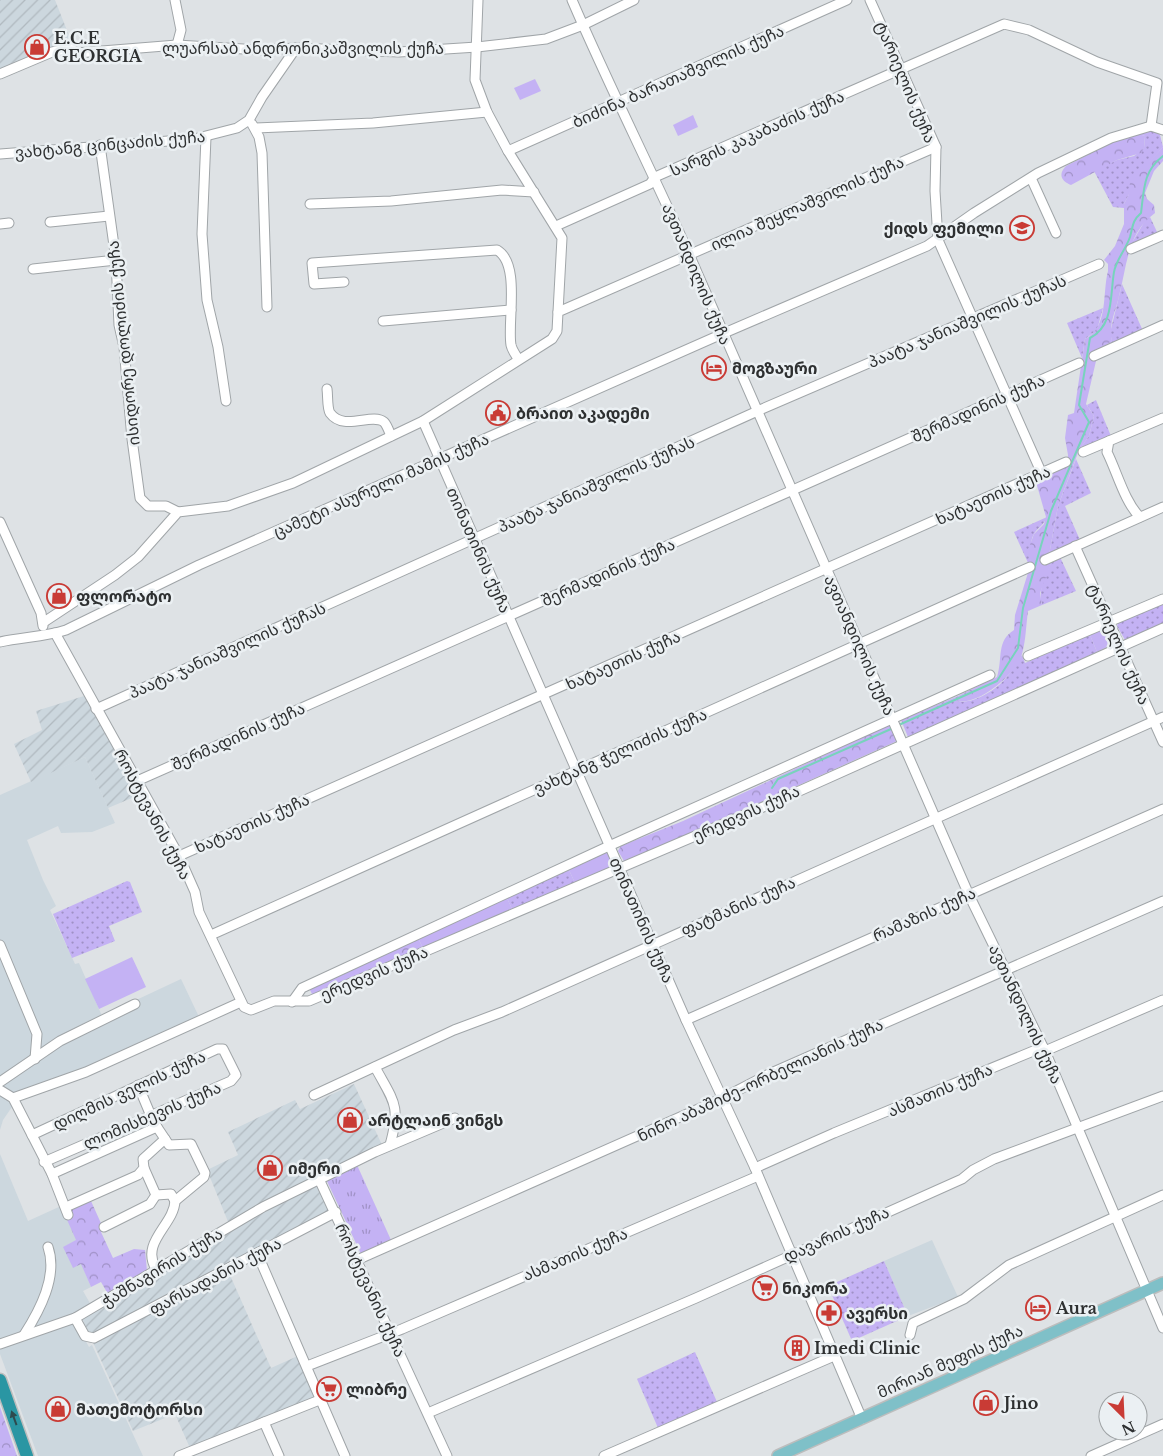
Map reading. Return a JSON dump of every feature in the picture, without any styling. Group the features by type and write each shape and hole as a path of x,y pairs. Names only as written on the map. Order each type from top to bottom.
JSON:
{"highway":[{"path":"0,1380 27,1456"}],"main road":[{"name":"მირიან მეფის ქუჩა","path":"778,1456 1163,1284"}],"street":[{"path":"175,0 181,30 177,45"},
{"path":"44,622 130,563 178,512 228,506 293,483 423,421 552,339 557,331 562,238 508,152 487,112 475,80 478,0"},
{"name":"ავთანდილის ქუჩა","path":"572,0 618,104 655,177 722,334 894,720 969,895 1044,1049 1163,1328"},
{"name":"ლუარსაბ ანდრონიკაშვილის ქუჩა","path":"0,74 52,52 70,48 77,54 177,45 262,50 296,48 399,52 477,47 546,38 583,25 634,0"},
{"name":"ბიძინა ბარათაშვილის ქუჩა","path":"508,152 847,0"},
{"name":"ტარიელის ქუჩა","path":"870,0 936,147 935,191 938,240 1042,474"},
{"name":"სარგის კაკაბაძის ქუჩა","path":"556,226 650,184 655,177 903,70 1004,24 1029,30 1097,62 1157,83 1151,126"},
{"path":"267,307 262,153 256,128 249,120 262,97 296,48"},
{"path":"256,128 373,123 487,112"},
{"name":"ვახტანგ ცინცაძის ქუჩა","path":"0,154 206,137 237,128 249,120"},
{"path":"1151,126 1163,130"},
{"name":"ცამეტი ასურელი მამის ქუჩა","path":"0,642 55,633 199,565 938,240 974,214 1031,178 1111,138 1151,126"},
{"path":"206,137 202,234 207,300 218,347 226,401"},
{"name":"ისიდორე დოლიძის ქუჩა","path":"100,145 116,260 120,325 140,498 148,506 166,506 178,512"},
{"name":"ილია შეყლაშვილის ქუჩა","path":"558,312 936,147"},
{"path":"1031,178 1056,233"},
{"path":"310,204 391,200 502,190 534,192"},
{"path":"50,222 109,216"},
{"path":"1131,249 1163,235"},
{"path":"344,282 314,284 312,263 497,250 503,254 508,266 512,310 511,347 518,359"},
{"path":"34,269 116,260"},
{"name":"პაატა ჯანიაშვილის ქუჩას","path":"96,709 757,412 1099,264"},
{"path":"382,321 512,310"},
{"path":"1094,356 1163,325"},
{"name":"შერმადინის ქუჩა","path":"137,781 1080,363"},
{"path":"327,389 332,415 346,422 379,419 385,422 391,436"},
{"path":"1083,452 1163,418"},
{"name":"თინათინის ქუჩა","path":"423,421 686,1020 756,1172 862,1418"},
{"path":"1108,441 1107,452 1125,490 1128,503 1140,517"},
{"name":"ხატაეთის ქუჩა","path":"179,856 1066,462"},
{"path":"1045,560 1163,507"},
{"path":"0,522 44,622 42,634"},
{"name":"ტარიელის ქუჩა","path":"1075,546 1163,742"},
{"name":"ვახტანგ ჭელიძის ქუჩა","path":"211,934 1030,566"},
{"path":"1028,656 1163,599"},
{"name":"ერედვის ქუჩა","path":"292,1002 309,1001 776,801 1163,628"},
{"name":"როსტევანის ქუჩა","path":"55,633 179,856 195,892 198,912 211,934 241,1002"},
{"name":"ერედვის ქუჩა","path":"292,1002 302,988 609,846 894,720 990,675"},
{"name":"ფატმანის ქუჩა","path":"314,1095 454,1030 502,1012 1163,717"},
{"name":"რამაზის ქუჩა","path":"686,1020 1163,809"},
{"name":"ნინო აბაშიძე-ორბელიანის ქუჩა","path":"358,1260 723,1098 771,1073 1163,900"},
{"path":"0,945 38,1034 35,1059"},
{"name":"ასმათის ქუჩა","path":"307,1366 392,1333 756,1172 1163,1000"},
{"path":"14,1098 86,1072 241,1002 246,1010 251,1010 274,1001 292,1002"},
{"path":"0,1082 60,1041 135,1004"},
{"name":"დიღმის ველის ქუჩა","path":"32,1135 217,1050 223,1050 226,1054"},
{"name":"ლომისხევის ქუჩა","path":"44,1162 235,1079 236,1075 226,1054"},
{"path":"375,1067 396,1110 396,1122 390,1145"},
{"path":"138,1085 155,1114 157,1127 169,1145 190,1144 205,1173 204,1177 175,1201 153,1249 152,1261 156,1269"},
{"path":"0,1090 14,1098 44,1162 52,1174 67,1211 138,1175 144,1168"},
{"name":"დავარის ქუჩა","path":"428,1413 962,1179 973,1170 994,1159 1163,1096"},
{"name":"ჭაშნაგირის ქუჩა","path":"0,1344 75,1318 263,1208 390,1145 455,1118"},
{"path":"52,1174 157,1127"},
{"path":"156,1195 144,1168 143,1159 165,1139"},
{"name":"როსტევანის ქუჩა","path":"320,1179 447,1456"},
{"path":"156,1195 170,1194 175,1201"},
{"path":"104,1226 150,1204 156,1195"},
{"path":"910,1336 913,1323 964,1299 1009,1265 1163,1195"},
{"name":"ფარსადანის ქუჩა","path":"75,1318 85,1336 94,1338 336,1212"},
{"path":"24,1335 38,1312 51,1270 52,1260 48,1247"},
{"path":"257,1253 322,1399 344,1456"},
{"path":"604,1456 834,1356"},
{"path":"179,1456 322,1399"},
{"path":"264,1422 279,1456"},
{"path":"1091,1456 1163,1424"}],"shaded area":[{"path":"0,0 55,0 70,38 66,46 0,73"},
{"path":"84,696 139,795 108,808 85,757 31,782 14,744 42,730 36,711"},
{"path":"85,757 115,823 92,832 61,833 58,826 27,840 56,906 50,910 75,964 79,963 102,1016 181,979 200,1019 84,1070 14,1095 14,1104 3,1120 0,1130 0,795"},
{"path":"354,1084 382,1145 315,1176 331,1210 226,1266 271,1368 300,1355 317,1398 190,1448 175,1414 133,1431 82,1318 231,1229 207,1170 238,1155 228,1132 295,1100 300,1109"},
{"path":"0,1154 28,1221 61,1206 77,1240 64,1247 81,1263 91,1287 83,1291 91,1305 72,1316 89,1347 92,1345 143,1456 38,1456 0,1354"},
{"path":"932,1240 958,1297 908,1316 884,1261"}],"green space":[{"path":"535,79 541,91 520,100 514,88"},
{"path":"693,115 698,127 678,136 673,125"},
{"path":"1154,131 1160,135 1163,147 1140,173 1124,204 1124,208 1113,207 1094,171 1117,160 1134,156 1144,148 1145,136 1139,134"},
{"path":"1139,134 1145,136 1144,148 1141,153 1117,160 1071,185 1063,179 1061,174 1066,166 1113,142"},
{"path":"1163,147 1163,161 1154,171 1145,193 1147,199 1154,205 1155,213 1146,221 1133,240 1112,324 1112,341 1094,353 1096,361 1086,404 1094,416 1089,436 1079,450 1058,506 1049,555 1052,561 1040,593 1042,605 1028,611 1022,654 1005,679 986,694 976,699 957,701 958,696 997,677 1002,645 1008,634 1014,630 1015,615 1031,563 1028,550 1034,534 1044,524 1046,517 1036,482 1067,466 1068,455 1065,438 1068,415 1074,413 1085,339 1093,334 1101,318 1108,271 1108,264 1104,260 1115,246 1124,224 1124,204 1129,194 1130,182"},
{"path":"1150,217 1158,234 1130,246 1146,219"},
{"path":"1122,284 1143,331 1094,353 1112,341 1110,333"},
{"path":"1103,308 1097,330 1085,339 1082,358 1067,323"},
{"path":"1096,400 1111,436 1079,450 1089,436 1094,416 1087,405"},
{"path":"1076,459 1091,493 1065,506 1080,540 1049,555 1058,506"},
{"path":"1047,517 1032,537 1031,563 1029,565 1014,532"},
{"path":"1060,557 1076,591 1042,605 1041,593 1045,578 1052,561"},
{"path":"1163,603 1163,624 1125,640 1117,626 1118,623"},
{"path":"1108,627 1115,643 1097,652 1090,635"},
{"path":"1090,635 1097,652 908,737 901,720 958,696 957,701 963,702 983,696 1002,683 1022,655 1025,663"},
{"path":"891,724 897,741 637,858 624,861 618,851 621,846 683,821"},
{"path":"606,851 615,866 576,885 568,868"},
{"path":"568,868 576,885 513,911 507,898"},
{"path":"127,881 130,882 142,912 109,926 115,941 72,958 53,914"},
{"path":"507,898 513,911 423,948 418,938"},
{"path":"418,938 423,948 381,967 376,957"},
{"path":"132,957 146,987 99,1009 85,979"},
{"path":"376,957 381,967 313,996 309,988"},
{"path":"357,1165 391,1240 361,1254 326,1179"},
{"path":"91,1201 104,1230 101,1232 113,1258 134,1249 145,1250 147,1271 108,1294 101,1282 91,1287 81,1264 73,1268 63,1247 76,1240 64,1213"},
{"path":"884,1261 908,1316 852,1341 828,1286"},
{"path":"695,1352 717,1402 658,1428 637,1379"},
{"path":"0,1407 17,1456 0,1456"}],"waterway":[{"path":"901,724 997,681 1018,648 1023,608 1051,511 1089,422 1079,405 1090,338 1098,333 1107,318 1110,309 1115,268 1130,237 1134,221 1141,213 1148,175 1156,162 1163,156"},
{"path":"772,788 778,779 891,729"}],"place":[{"name":"E.C.E GEORGIA","path":"37,47"},
{"name":"ქიდს ფემილი","path":"1022,228"},
{"name":"მოგზაური","path":"714,368"},
{"name":"ბრაით აკადემი","path":"498,413"},
{"name":"ფლორატო","path":"59,596"},
{"name":"არტლაინ ვინგს","path":"350,1120"},
{"name":"იმერი","path":"270,1168"},
{"name":"ნიკორა","path":"765,1288"},
{"name":"Aura","path":"1038,1308"},
{"name":"ავერსი","path":"829,1313"},
{"name":"Imedi Clinic","path":"797,1348"},
{"name":"ლიბრე","path":"329,1389"},
{"name":"Jino","path":"986,1403"},
{"name":"მათემოტორსი","path":"58,1409"}]}
